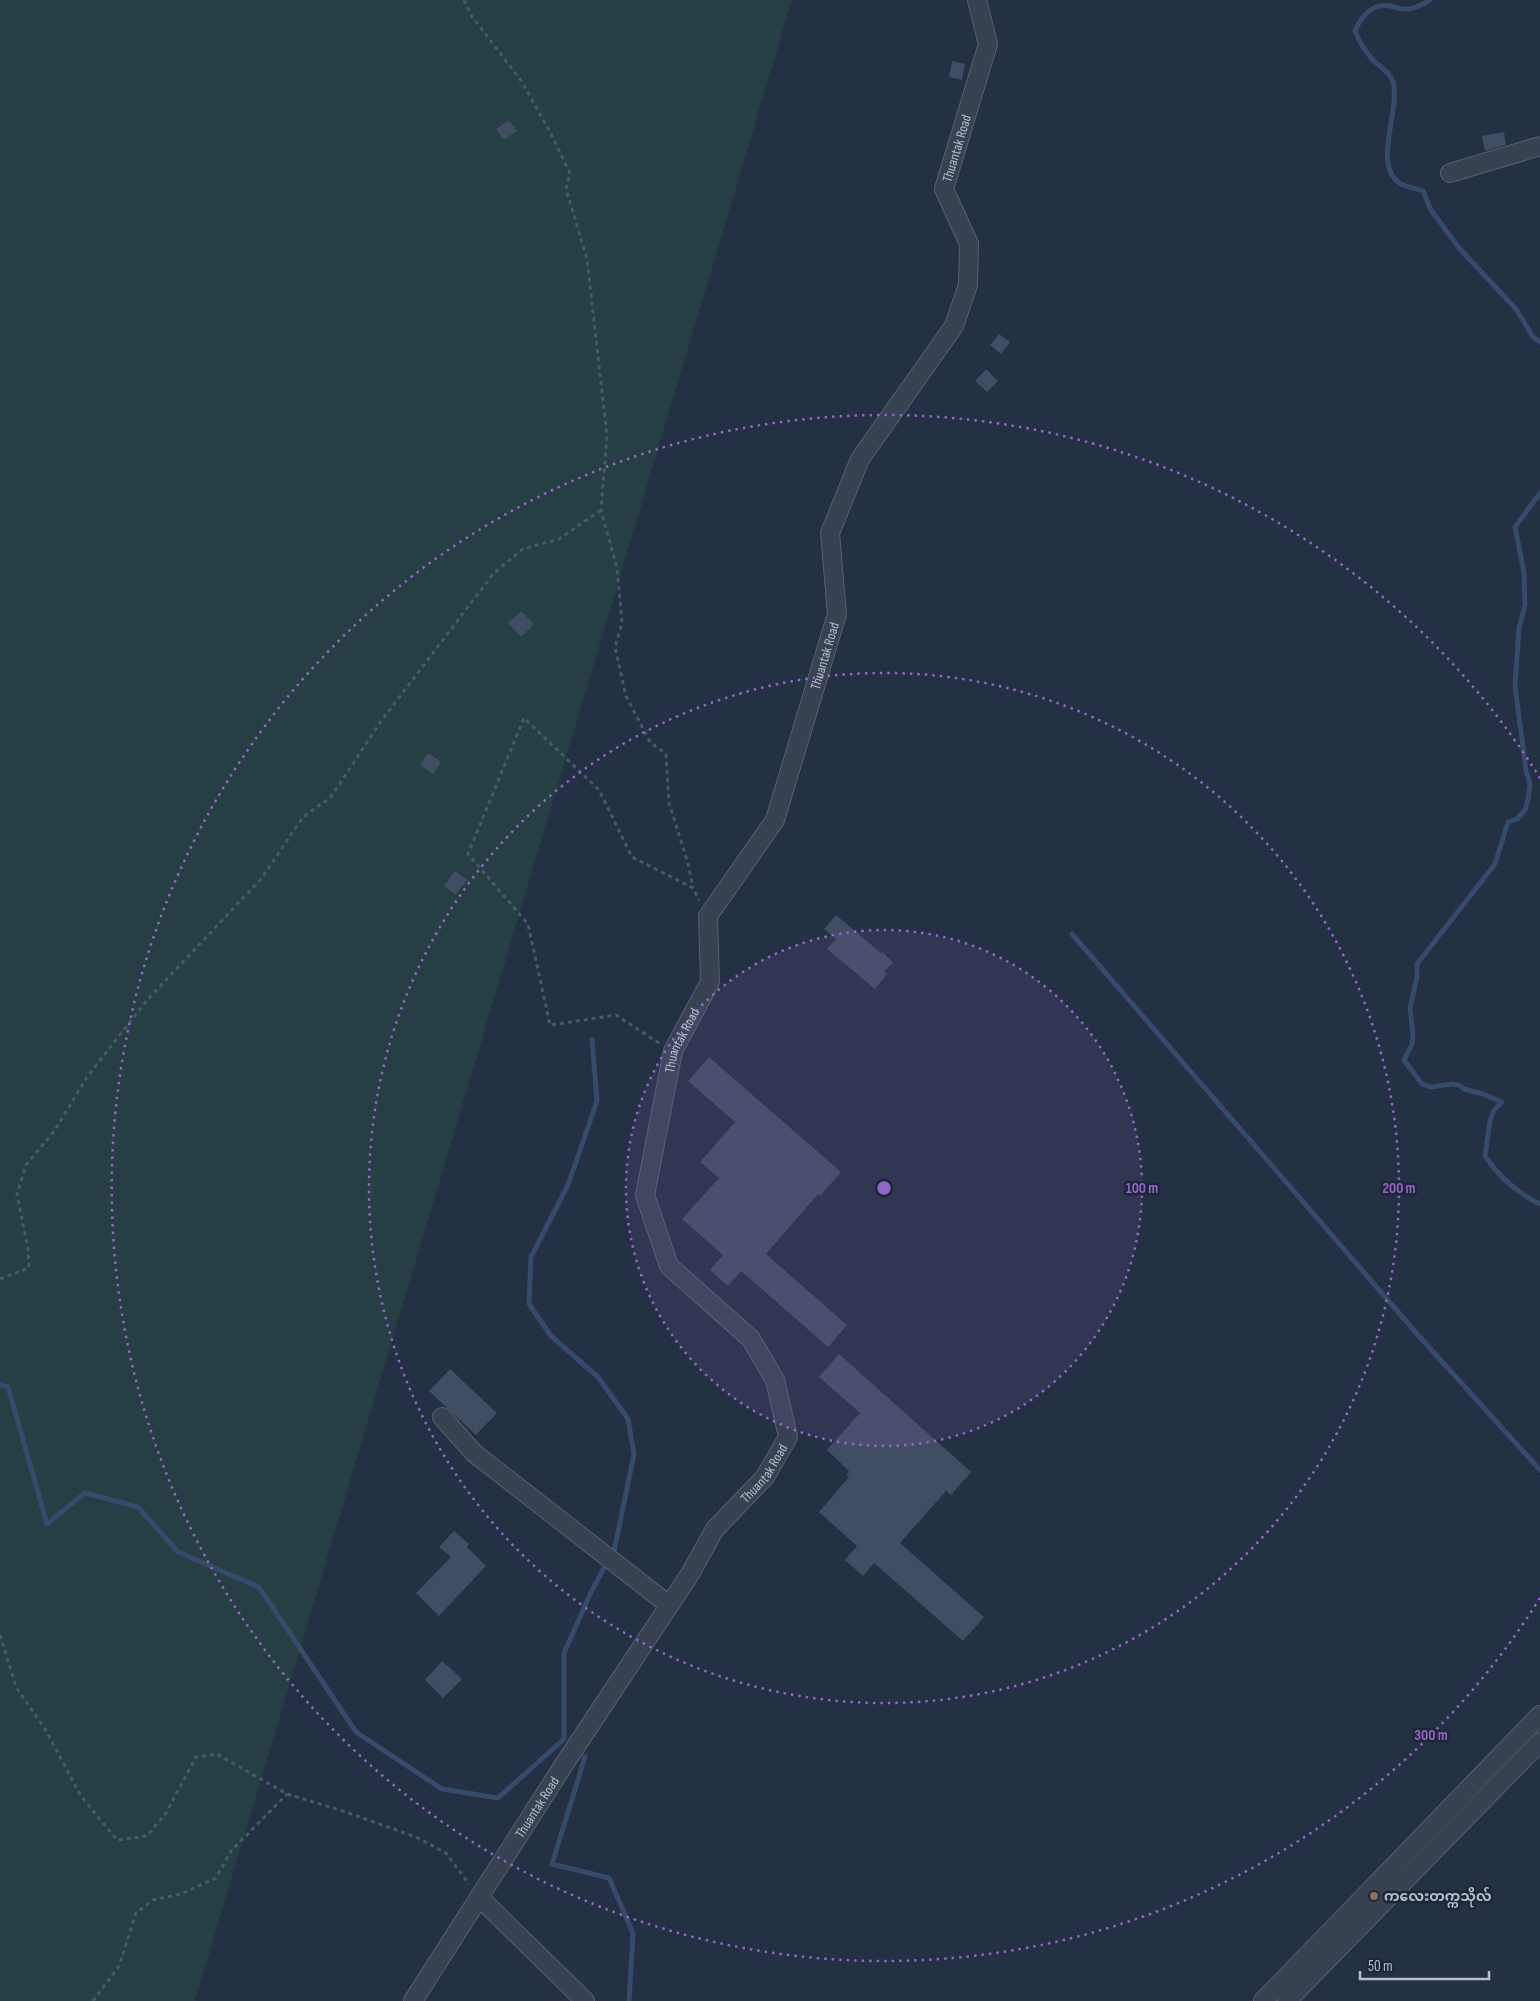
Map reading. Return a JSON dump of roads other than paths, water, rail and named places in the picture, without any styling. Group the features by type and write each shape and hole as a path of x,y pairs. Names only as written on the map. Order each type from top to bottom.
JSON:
{"street":[{"name":"Thuantak Road","path":"414,2001 479,1897 690,1574 714,1529 764,1477 788,1436 775,1380 751,1339 669,1266 645,1195 672,1051 710,982 708,916 775,820 837,614 830,533 860,459 954,326 968,285 969,244 944,189 988,44 977,0"},
{"path":"1450,173 1540,146"},
{"path":"442,1417 474,1453 670,1605"},
{"path":"1263,2001 1540,1715"},
{"path":"1287,2001 1540,1742"},
{"path":"479,1897 585,2001"}],"waterway":[{"path":"1430,0 1410,9 1391,6 1373,8 1364,15 1355,31 1367,53 1387,72 1393,82 1393,107 1387,151 1388,164 1392,176 1401,184 1423,191 1431,210 1459,248 1516,309 1533,337 1540,342"},
{"path":"1540,493 1515,527 1524,573 1525,605 1519,628 1515,686 1526,770 1530,784 1528,800 1525,810 1517,819 1508,822 1495,864 1417,964 1417,977 1410,1008 1412,1044 1404,1060 1422,1084 1431,1087 1459,1085 1464,1089 1502,1102 1494,1110 1490,1121 1485,1156 1509,1184 1540,1204"},
{"path":"1072,934 1418,1335 1540,1470"},
{"path":"592,1039 597,1101 568,1185 531,1257 529,1304 551,1336 598,1377 628,1419 634,1454 614,1552"},
{"path":"0,1385 8,1387 47,1524 85,1493 138,1507 178,1552 259,1587 356,1732 442,1789 498,1798 564,1739 564,1653 604,1568"},
{"path":"585,1757 552,1864 609,1878 633,1933 629,2001"}],"place":[{"name":"ကလေးတက္ကသိုလ်","path":"1374,1896"}]}
